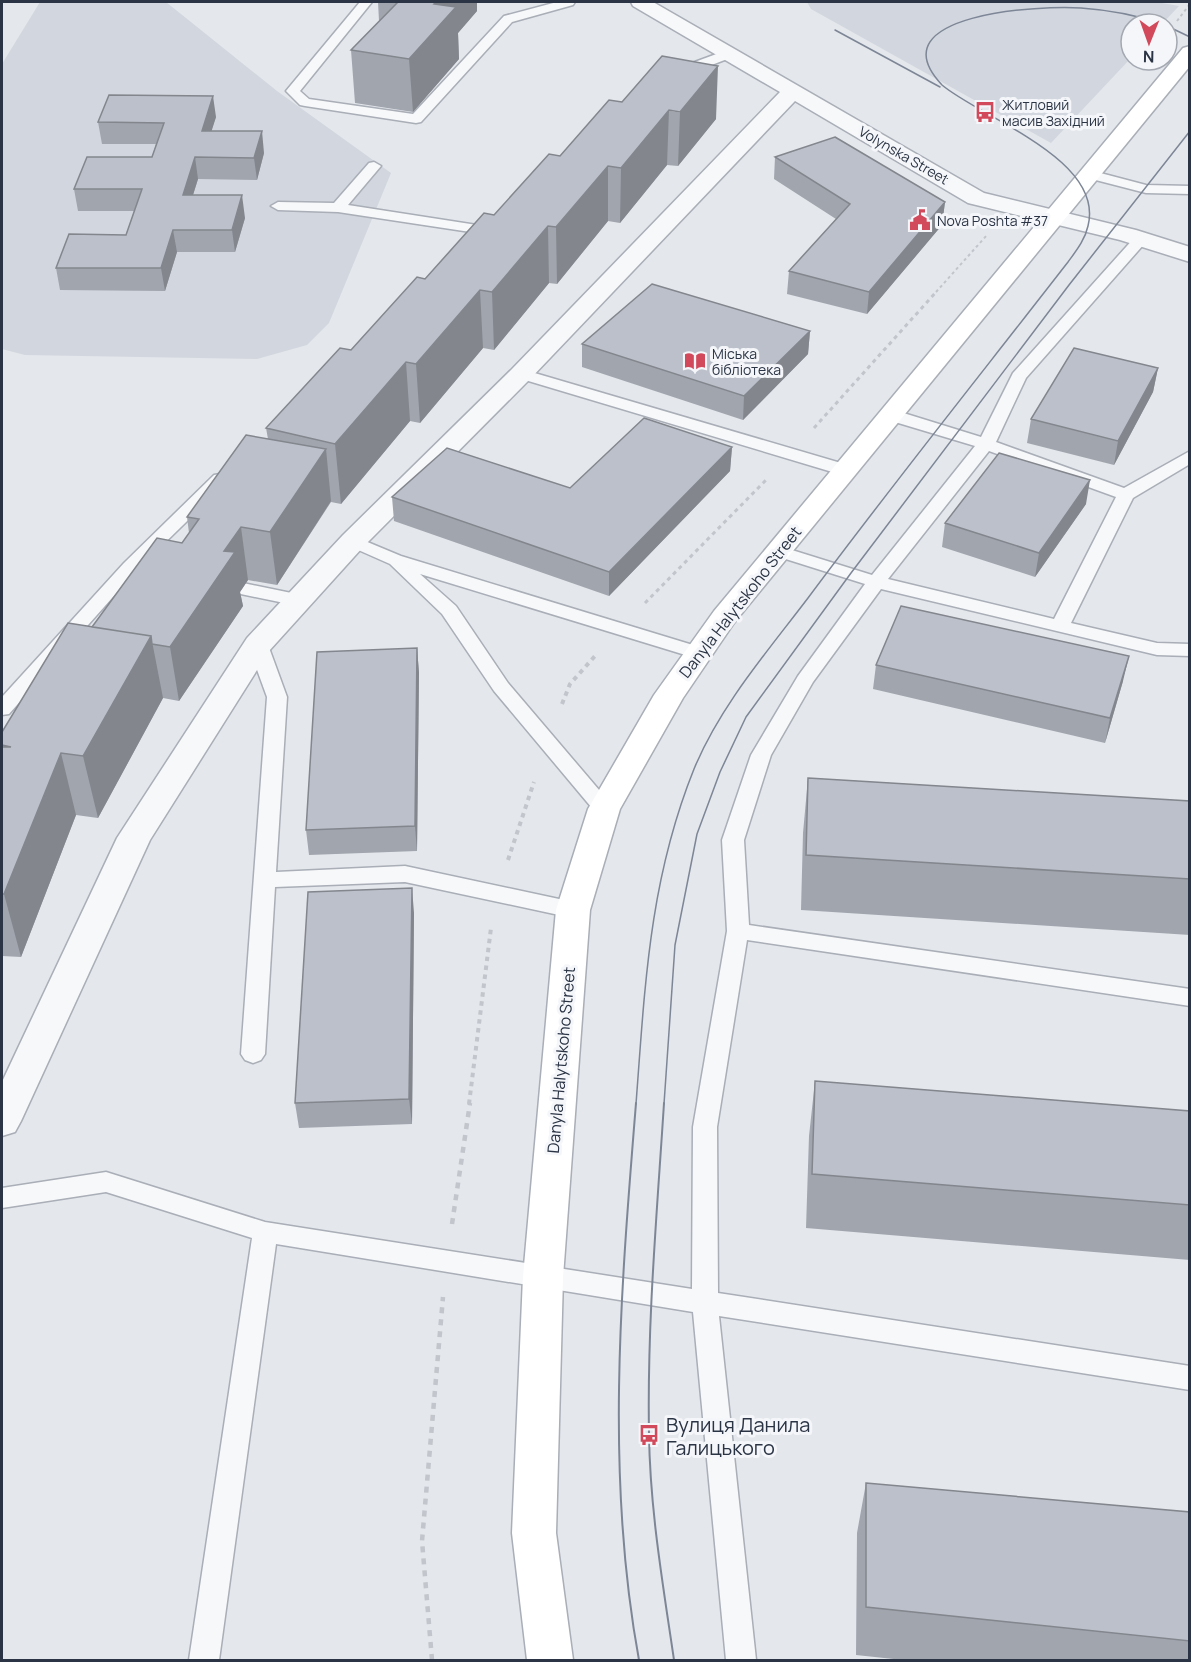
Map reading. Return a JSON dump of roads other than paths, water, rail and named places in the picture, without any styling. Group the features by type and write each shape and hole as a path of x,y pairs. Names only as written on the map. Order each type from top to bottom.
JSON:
{"street":[{"name":"Volynska Street","path":"640,2 976,198 1190,255"},
{"name":"Danyla Halytskoho Street","path":"549,1660 534,1533 543,1277 573,910 604,809 669,695 724,617 1190,52"},
{"path":"2,1121 134,838 258,645 353,540 520,374 794,91"}],"lane":[{"path":"366,2 292,91 305,102 416,119 508,19 569,2"},
{"path":"661,80 730,53"},
{"path":"338,208 374,166"},
{"path":"1089,174 1146,189 1190,190"},
{"path":"278,206 338,208 482,225 460,246"},
{"path":"741,1660 705,1303 705,1127 738,931 733,840 761,755 806,680 876,582 986,444 1019,376 1140,240"},
{"path":"520,374 845,470"},
{"path":"891,415 986,444 1126,495"},
{"path":"1060,625 1126,495 1190,456"},
{"path":"2,709 130,567 232,468"},
{"path":"353,540 395,560 699,653"},
{"path":"779,550 876,582 1157,649 1190,650"},
{"path":"395,560 449,610 501,687 604,809"},
{"path":"130,567 150,571"},
{"path":"243,589 299,600"},
{"path":"253,1054 277,697 258,645"},
{"path":"265,880 405,874 573,910"},
{"path":"738,931 1190,998"},
{"path":"2,1198 105,1182 265,1232 1190,1378"},
{"path":"204,1660 265,1232"}],"tram line":[{"path":"636,1104 646,976 658,893 679,811 705,746 731,701 761,659 1068,262 1087,231 1088,202 1078,180 1060,161 1036,143 942,85 927,61 930,42 946,28 972,18 1003,12 1062,7 1119,13"},
{"path":"835,30 940,87"},
{"path":"1179,32 1190,37"},
{"path":"664,1104 675,945 697,834 720,772 746,717 851,573 1069,285 1190,131"},
{"path":"636,1103 621,1312 619,1452 628,1591 639,1660"},
{"path":"664,1103 651,1309 649,1434 654,1519 674,1660"}],"place":[{"name":"Житловий масив Західний","path":"985,112"},
{"name":"Nova Poshta #37","path":"920,220"},
{"name":"Міська бібліотека","path":"695,361"},
{"name":"Вулиця Данила Галицького","path":"649,1435"}]}
